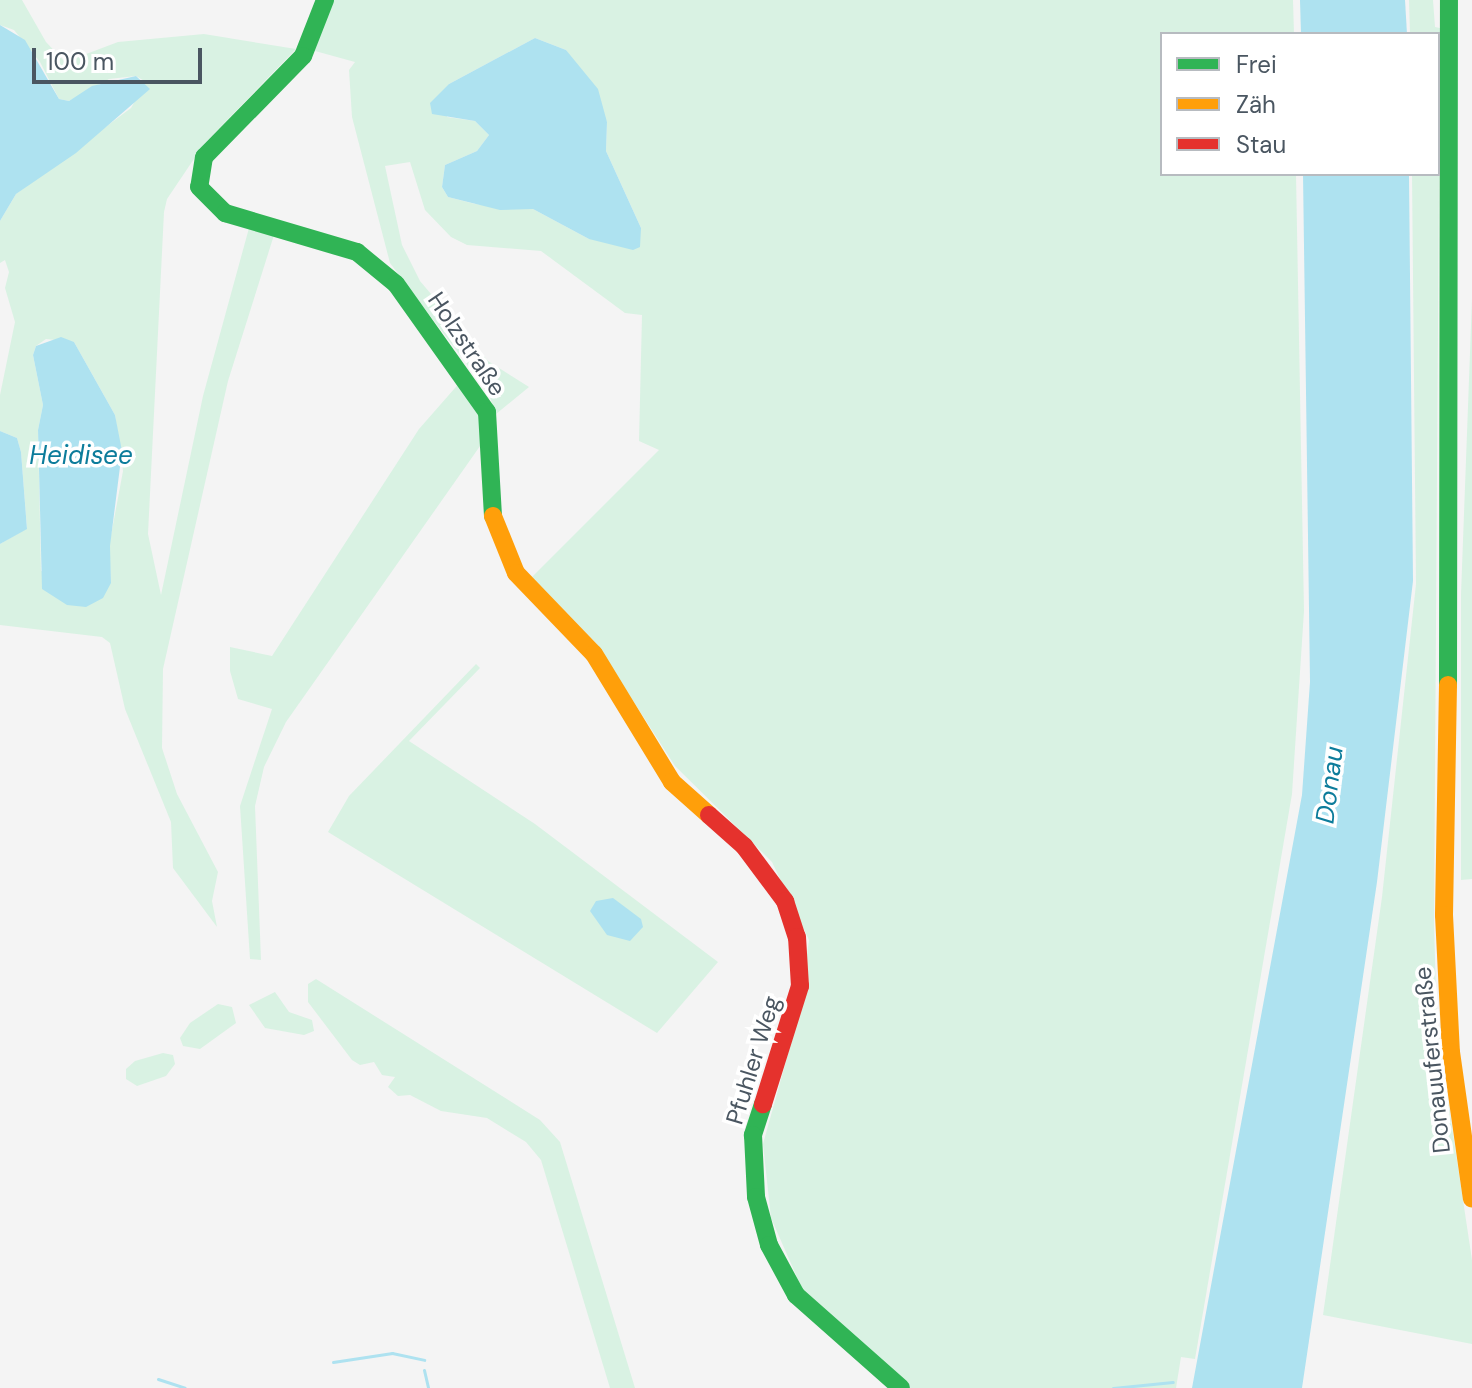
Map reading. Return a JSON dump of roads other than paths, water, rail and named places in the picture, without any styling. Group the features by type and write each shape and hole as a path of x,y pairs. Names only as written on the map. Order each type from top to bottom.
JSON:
{"street":[{"name":"Holzstraße","path":"325,0 303,56 204,157 199,187 225,213 357,252 396,284 487,412 494,528 516,573 594,654 657,763 711,816"},
{"name":"Donauuferstraße","path":"1449,0 1452,477 1444,915 1451,1052 1472,1199"},
{"name":"Pfuhler Weg","path":"711,816 773,882 797,937 800,986 753,1135 756,1197 769,1245 796,1295 901,1388"}],"water":[{"path":"1300,0 1405,0 1407,32 1301,32"},
{"path":"0,25 25,40 59,99 69,101 92,86 136,76 150,89 76,153 16,194 0,221"},
{"path":"535,38 566,50 598,89 607,122 606,151 641,228 640,247 633,250 589,239 533,209 500,210 448,197 442,187 445,165 477,151 489,135 475,121 432,114 430,103 449,84"},
{"name":"Donau","path":"1303,176 1409,176 1413,581 1377,882 1302,1388 1192,1388 1302,795 1310,682"},
{"name":"Heidisee","path":"61,337 74,342 115,415 122,451 110,546 111,583 103,598 86,607 67,605 42,589 38,430 43,405 33,355 36,346"},
{"path":"0,431 17,438 21,452 27,529 0,544"},
{"path":"613,898 641,919 643,927 630,941 607,935 590,911 596,901"}],"waterway":[{"path":"333,1362 392,1353 424,1360"},
{"path":"424,1370 428,1388"},
{"path":"158,1379 185,1388"},
{"path":"1113,1388 1173,1382"}]}
